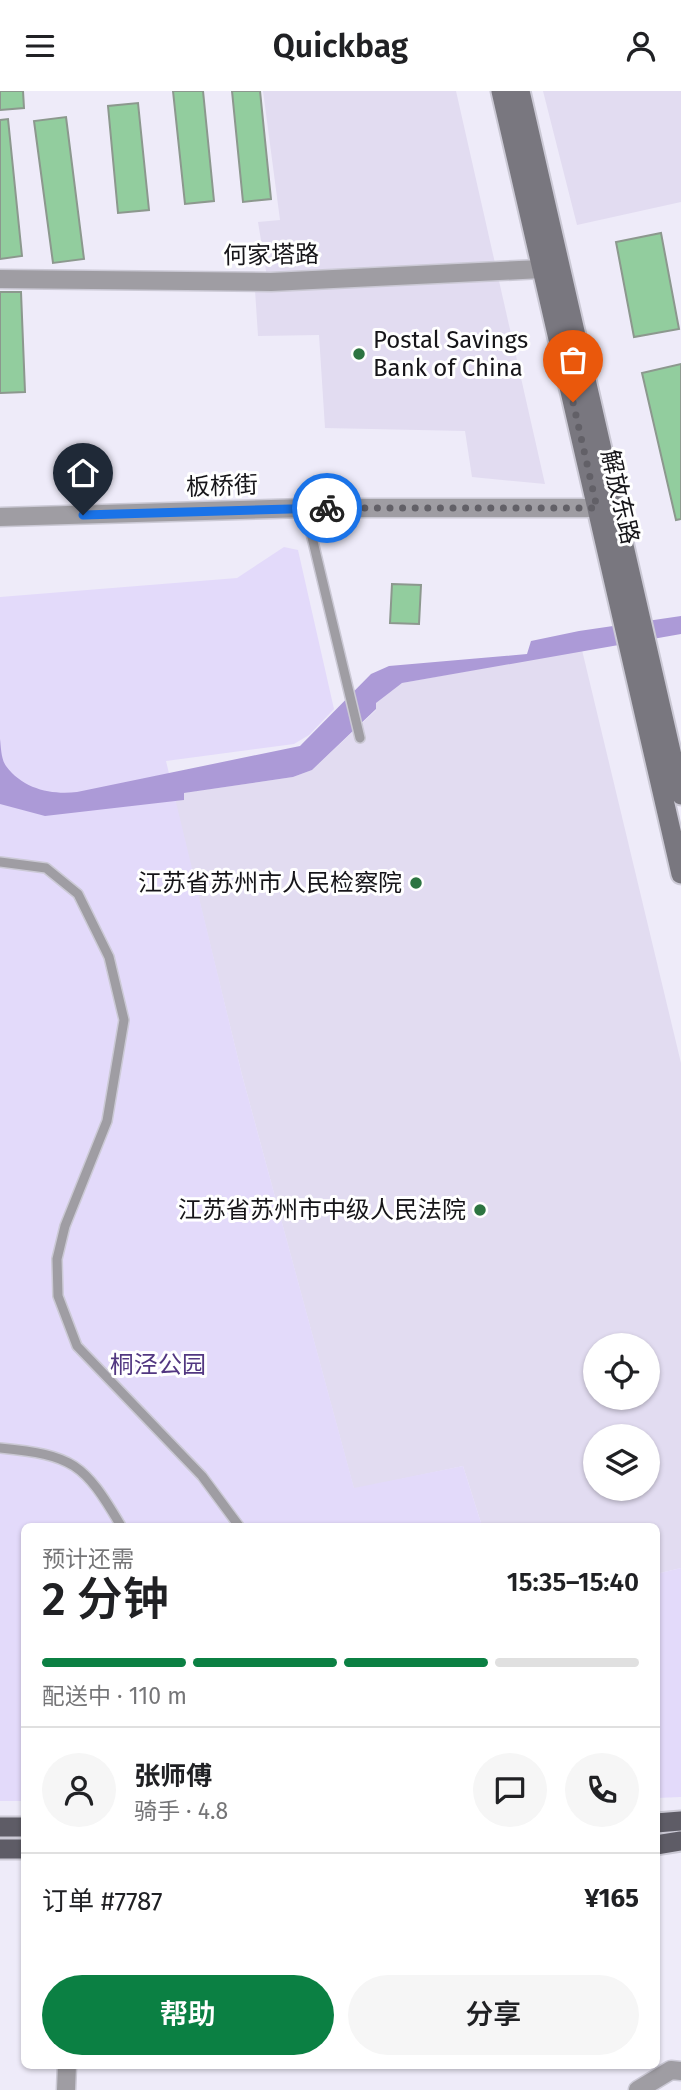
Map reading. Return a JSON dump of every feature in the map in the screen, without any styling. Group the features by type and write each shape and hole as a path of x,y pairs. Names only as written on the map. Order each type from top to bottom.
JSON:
{"main road":[{"name":"解放东路","path":"501,91 542,269 606,506"},
{"name":"解放东路","path":"520,91 637,645 681,874"},
{"name":"解放东路","path":"637,645 681,795"},
{"path":"660,1823 681,1821"},
{"path":"0,1827 21,1827"},
{"path":"660,1845 681,1842"},
{"path":"0,1849 21,1849"}],"street":[{"name":"何家塔路","path":"0,279 271,282 542,269"},
{"name":"板桥街","path":"0,517 305,508 606,506"},
{"path":"66,2090 67,2069"},
{"path":"644,2087 649,2069"},
{"path":"644,2087 671,2070 681,2071"}],"lane":[{"path":"305,508 360,738"},
{"path":"0,862 46,868 79,894 109,957 124,1020 107,1121 65,1226 57,1259 58,1296 77,1346 202,1476 237,1523"},
{"path":"0,1448 48,1454 76,1465 102,1493 119,1523"}],"shaded area":[{"path":"263,91 456,91 545,484 472,477 465,431 325,428 319,335 258,336 255,290 269,289 258,222 280,220"},
{"path":"543,91 681,91 681,202 577,225"},
{"path":"681,616 681,634 402,683 376,703 376,709 312,770 293,777 184,793 184,800 45,816 0,804 0,739 4,763 21,780 38,789 77,792 300,746 371,674 389,666 527,654 531,641"},
{"path":"582,650 681,1063 681,1568 660,1573 660,1523 481,1523 463,1466 354,1489 242,1075 175,801 183,800 183,793 293,777 312,770 376,710 376,703 402,683"}],"green space":[{"name":"桐泾公园","path":"284,547 298,550 334,709 309,735 294,744 166,761 242,1075 354,1488 463,1466 481,1523 21,1523 21,1801 0,1801 0,597 237,578"},
{"path":"681,1568 681,1797 660,1798 660,1573"}],"building":[{"path":"0,91 23,91 24,108 0,110"},
{"path":"173,91 203,91 214,201 185,204"},
{"path":"232,91 260,91 271,199 243,202"},
{"path":"138,103 149,210 118,213 108,106"},
{"path":"66,117 84,259 53,263 34,121"},
{"path":"8,119 22,256 0,259 0,120"},
{"path":"661,233 679,329 634,337 616,242"},
{"path":"0,292 21,292 25,392 0,393"},
{"path":"681,364 681,519 676,520 642,373"},
{"path":"392,584 421,585 419,624 390,623"}],"way so far":[{"path":"327,508 597,508 573,402"}],"place":[{"name":"Postal Savings Bank of China","path":"359,354"},
{"name":"江苏省苏州市人民检察院","path":"416,883"},
{"name":"江苏省苏州市中级人民法院","path":"480,1210"}],"route":[{"path":"83,515 327,508"}]}
